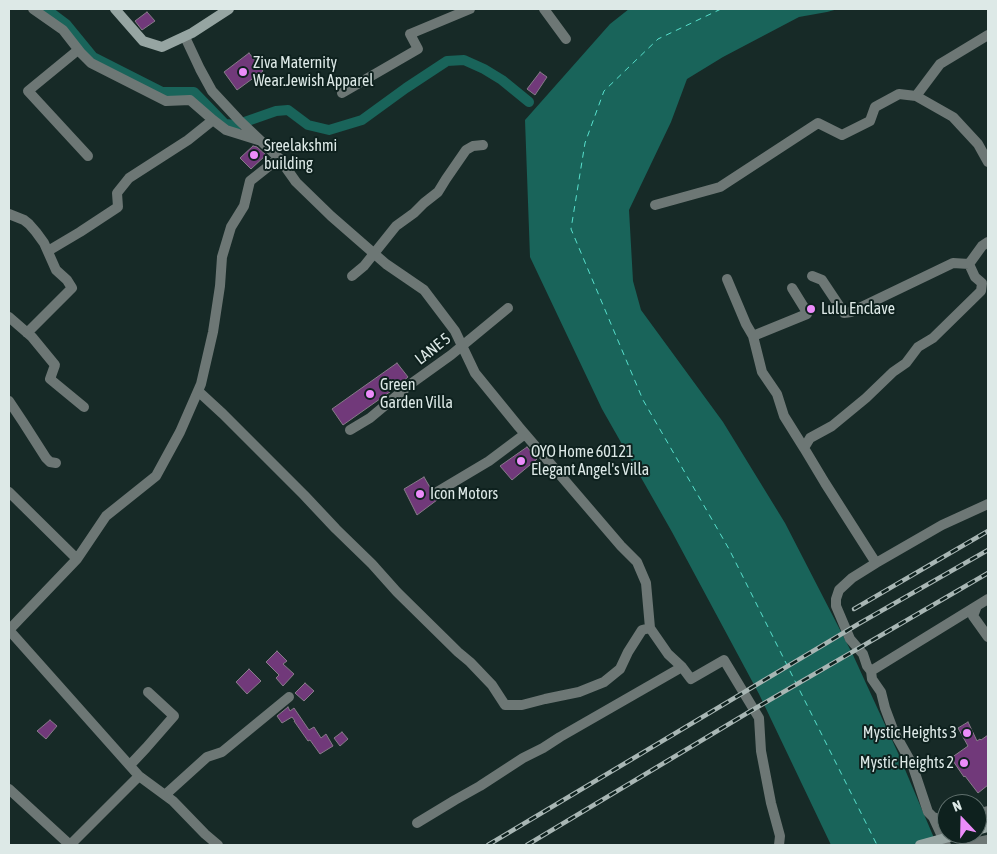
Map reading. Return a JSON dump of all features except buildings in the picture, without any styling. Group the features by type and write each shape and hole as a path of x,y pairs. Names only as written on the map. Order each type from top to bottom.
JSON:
{"street":[{"path":"32,9 63,30 78,50 92,63 166,101 190,100 226,130 260,140"},
{"path":"115,9 143,41 162,47 192,33 229,9"},
{"path":"342,93 418,49 410,34 470,9"},
{"path":"544,9 566,39"},
{"path":"916,96 940,64 988,35"},
{"path":"185,36 212,91 279,158 296,182 331,216 386,264 424,290 455,331 476,373 620,546 637,562 646,583 650,628 668,654 692,679 724,660 759,718 761,751 771,803 780,836 779,845"},
{"path":"78,50 28,91 88,156"},
{"path":"655,205 720,187 818,123 842,135 870,121 875,107 899,94 916,96 953,117 978,144 988,162"},
{"path":"48,251 118,207 117,193 129,178 188,140 213,120"},
{"path":"352,276 364,266 396,226 438,192 466,150 473,146 483,145"},
{"path":"218,845 173,801 139,776 9,630 77,559 106,516 156,476 180,432 201,384 220,286 222,256 231,227 244,206 250,181 279,158"},
{"path":"9,214 29,224 44,243 56,270 72,288 27,333"},
{"path":"969,264 982,246 988,242"},
{"path":"812,276 822,280 844,313 851,312 954,263 969,264"},
{"path":"804,448 810,438 832,426 866,398 892,372 906,363 918,347 933,338 981,291 982,283 975,277 969,264"},
{"path":"727,278 752,336 762,372 777,394 784,416 876,563"},
{"path":"752,336 807,314 806,309 792,288"},
{"name":"LANE 5","path":"350,430 370,418 508,308"},
{"path":"9,317 32,336 55,365 50,379 84,407"},
{"path":"198,391 304,495 397,592 470,662 492,685 506,706 522,705 579,692 604,682 620,669 642,630 650,628"},
{"path":"9,401 46,458 56,464"},
{"path":"437,492 490,460 525,434"},
{"path":"9,492 77,559"},
{"path":"937,824 928,812 912,764 894,732 881,692 872,679 871,671 863,654 850,639 836,606 836,599 839,590 852,578 876,563 942,525 988,504"},
{"path":"871,671 988,599"},
{"path":"977,606 973,616 988,637"},
{"path":"417,823 523,758 682,667"},
{"path":"130,765 174,716 148,692"},
{"path":"165,795 207,757 222,752 289,697"},
{"path":"9,789 70,845 139,776"},
{"path":"933,817 937,818"},
{"path":"964,845 988,840"},
{"path":"920,845 937,842"}],"shaded area":[{"path":"629,9 838,9 799,17 723,57 687,79 671,122 629,210 633,281 641,310 723,422 785,523 853,655 898,753 937,845 831,845 759,694 672,532 602,409 530,257 525,120 610,24"}],"waterway":[{"path":"46,9 66,24 93,57 162,92 194,92 225,124 236,125 276,111 288,110 308,125 329,130 362,120 447,61 464,60 484,69 502,80 529,102"}],"ferry route":[{"path":"721,9 658,39 604,91 585,143 571,229 643,400 729,549 877,845"}],"railway":[{"path":"854,609 988,531"},
{"path":"488,845 860,623 988,550"},
{"path":"527,845 749,712 988,573"}],"place":[{"name":"Ziva Maternity Wear.Jewish Apparel","path":"243,72"},
{"name":"Sreelakshmi building","path":"254,155"},
{"name":"Lulu Enclave","path":"811,309"},
{"name":"Green Garden Villa","path":"370,394"},
{"name":"OYO Home 60121 Elegant Angel's Villa","path":"521,461"},
{"name":"Icon Motors","path":"420,494"},
{"name":"Mystic Heights 3","path":"967,733"},
{"name":"Mystic Heights 2","path":"964,763"}]}
